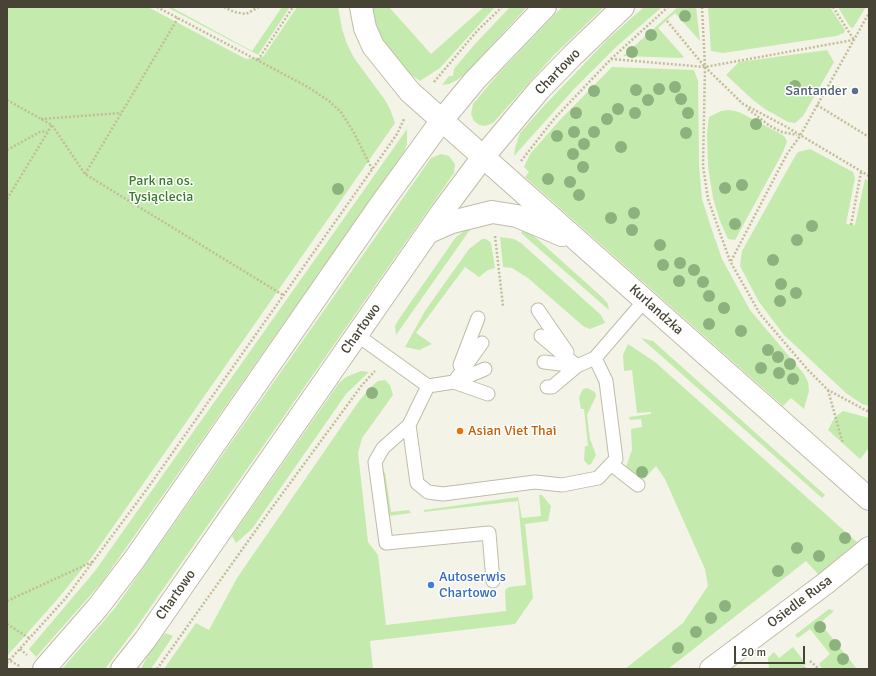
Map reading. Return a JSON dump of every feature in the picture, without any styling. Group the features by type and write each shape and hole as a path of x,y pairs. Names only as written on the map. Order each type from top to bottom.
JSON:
{"street":[{"name":"Kurlandzka","path":"361,7 365,28 373,46 410,92 869,499"},
{"path":"44,669 98,607 134,560 381,204 442,120 481,75 545,7"},
{"name":"Chartowo","path":"122,669 145,640 429,232 483,157 539,90 572,55 623,7"},
{"path":"429,232 471,216 492,212 517,216 582,244"},
{"name":"Osiedle Rusa","path":"711,669 826,583 869,548"}],"lane":[{"path":"547,387 552,387 578,366 595,358 645,300"},
{"path":"538,310 578,366"},
{"path":"454,382 478,318"},
{"path":"357,335 428,386 454,382 485,369"},
{"path":"541,336 578,366"},
{"path":"454,382 482,344"},
{"path":"409,425 417,483 428,492 443,494 535,482 562,485 598,478 616,459 606,380 595,358"},
{"path":"544,362 578,366"},
{"path":"454,382 488,394"},
{"path":"428,386 409,425 384,448 375,462 386,543 489,533 493,581"},
{"path":"611,464 638,485"}],"path":[{"path":"157,7 308,87 329,100 341,112 353,131 372,169"},
{"path":"224,7 234,12 246,14 259,7"},
{"path":"258,60 293,7"},
{"path":"433,84 477,31 502,7"},
{"path":"525,156 554,119 611,59 668,7"},
{"path":"702,7 705,67 703,132 705,179 708,199 730,261 760,314 828,390 869,412"},
{"path":"833,7 854,40"},
{"path":"730,261 787,154 800,136 869,13"},
{"path":"85,174 178,18"},
{"path":"667,20 705,67 742,104 770,126 782,132 800,136"},
{"path":"611,59 705,67 854,40"},
{"path":"7,100 52,125 85,174 283,295"},
{"path":"742,104 785,126 869,176"},
{"path":"817,105 869,137"},
{"path":"41,119 121,113"},
{"path":"26,669 8,661 65,599 147,489 397,134 405,118"},
{"path":"7,199 52,125"},
{"path":"7,150 40,132 48,131"},
{"path":"851,225 861,172"},
{"path":"494,230 503,306"},
{"path":"157,669 362,385 388,358"},
{"path":"828,390 844,446"},
{"path":"7,601 93,562"},
{"path":"7,624 29,638"},
{"path":"810,661 819,669"}],"green space":[{"name":"Park na os. Tysiąclecia","path":"7,7 148,7 246,59 263,57 297,7 338,7 342,29 347,44 354,58 385,100 395,123 92,557 55,602 7,656"},
{"path":"167,7 171,7 252,51 282,7 290,7 258,55"},
{"path":"371,7 389,7 431,54 484,7 495,7 440,68 420,81 406,71 384,43 376,28"},
{"path":"510,7 527,7 466,73 449,84 442,85 449,76 453,76 454,69"},
{"path":"562,7 604,7 553,56 493,123 485,126 479,125 474,121 471,114 473,104 498,74"},
{"path":"644,7 662,7 616,47 574,89 514,156 520,133 608,39"},
{"path":"678,7 696,7 700,41 675,13 658,28 684,57 623,56"},
{"path":"708,7 830,7 845,30 844,33 836,36 723,53 711,51"},
{"path":"838,7 866,7 853,28 850,27"},
{"path":"827,50 834,62 803,116 795,123 788,122 765,109 726,75 739,62"},
{"path":"612,67 694,70 698,81 699,165 702,199 712,230 722,259 750,310 804,374 808,382 809,391 804,409 791,398 783,406 525,177 529,172 524,167 530,154 559,121"},
{"path":"729,110 739,112 781,134 787,141 783,152 735,240 728,239 720,221 713,198 708,166 707,133 709,117 721,111"},
{"path":"407,129 407,144 404,152 102,582 36,657 29,649 95,571"},
{"path":"810,149 853,172 855,178 846,224 855,225 865,179 869,181 869,406 862,404 846,393 784,335 759,302 740,266 742,251 794,158 798,152"},
{"path":"441,154 449,156 455,164 454,173 138,625 105,669 62,669 115,608 431,158"},
{"path":"474,224 396,335 395,326 399,319 456,237"},
{"path":"525,228 603,298 608,304 609,310 521,233"},
{"path":"500,237 514,239 521,243 601,315 605,323 590,329 583,326 528,278 512,268 503,267"},
{"path":"482,239 486,239 491,243 495,268 488,270 479,277 465,267 416,333 432,344 419,350 405,347 425,311 469,249"},
{"path":"641,338 653,341 825,495 822,498"},
{"path":"628,344 655,362 858,543 819,575 806,561 668,669 625,669 683,623 708,586 705,569 665,479 656,466 644,479 626,467 632,450 631,429 642,427 641,419 630,420 629,417 651,414 651,412 637,413 632,370 624,371 623,355"},
{"path":"361,371 369,372 346,394 252,529 236,543 232,536 339,383 346,377"},
{"path":"385,380 390,385 393,395 362,438 358,453 368,542 378,555 386,625 506,611 505,590 509,587 526,585 518,501 424,512 424,510 518,497 522,518 541,516 539,495 542,495 551,506 548,521 525,524 533,598 515,624 370,641 373,669 164,669 196,623 209,630 237,578 359,401 378,381"},
{"path":"587,388 595,392 596,396 587,415 590,439 596,455 591,464 588,465 584,460 585,446 588,446 584,409 581,409 579,397 583,389"},
{"path":"843,411 869,418 869,448 860,459 828,430 835,417"},
{"path":"385,472 391,512 409,510 411,513 388,516 383,474"},
{"path":"829,609 834,611 820,623 857,669 822,669 819,664 830,654 810,629 798,638 795,635"},
{"path":"165,633 173,636 151,669 141,669 148,655"},
{"path":"793,647 806,664 802,669 769,669 768,658 774,652 779,658"}],"place":[{"name":"Santander","path":"855,91"},
{"name":"Asian Viet Thai","path":"460,431"},
{"name":"Autoserwis Chartowo","path":"431,585"}]}
